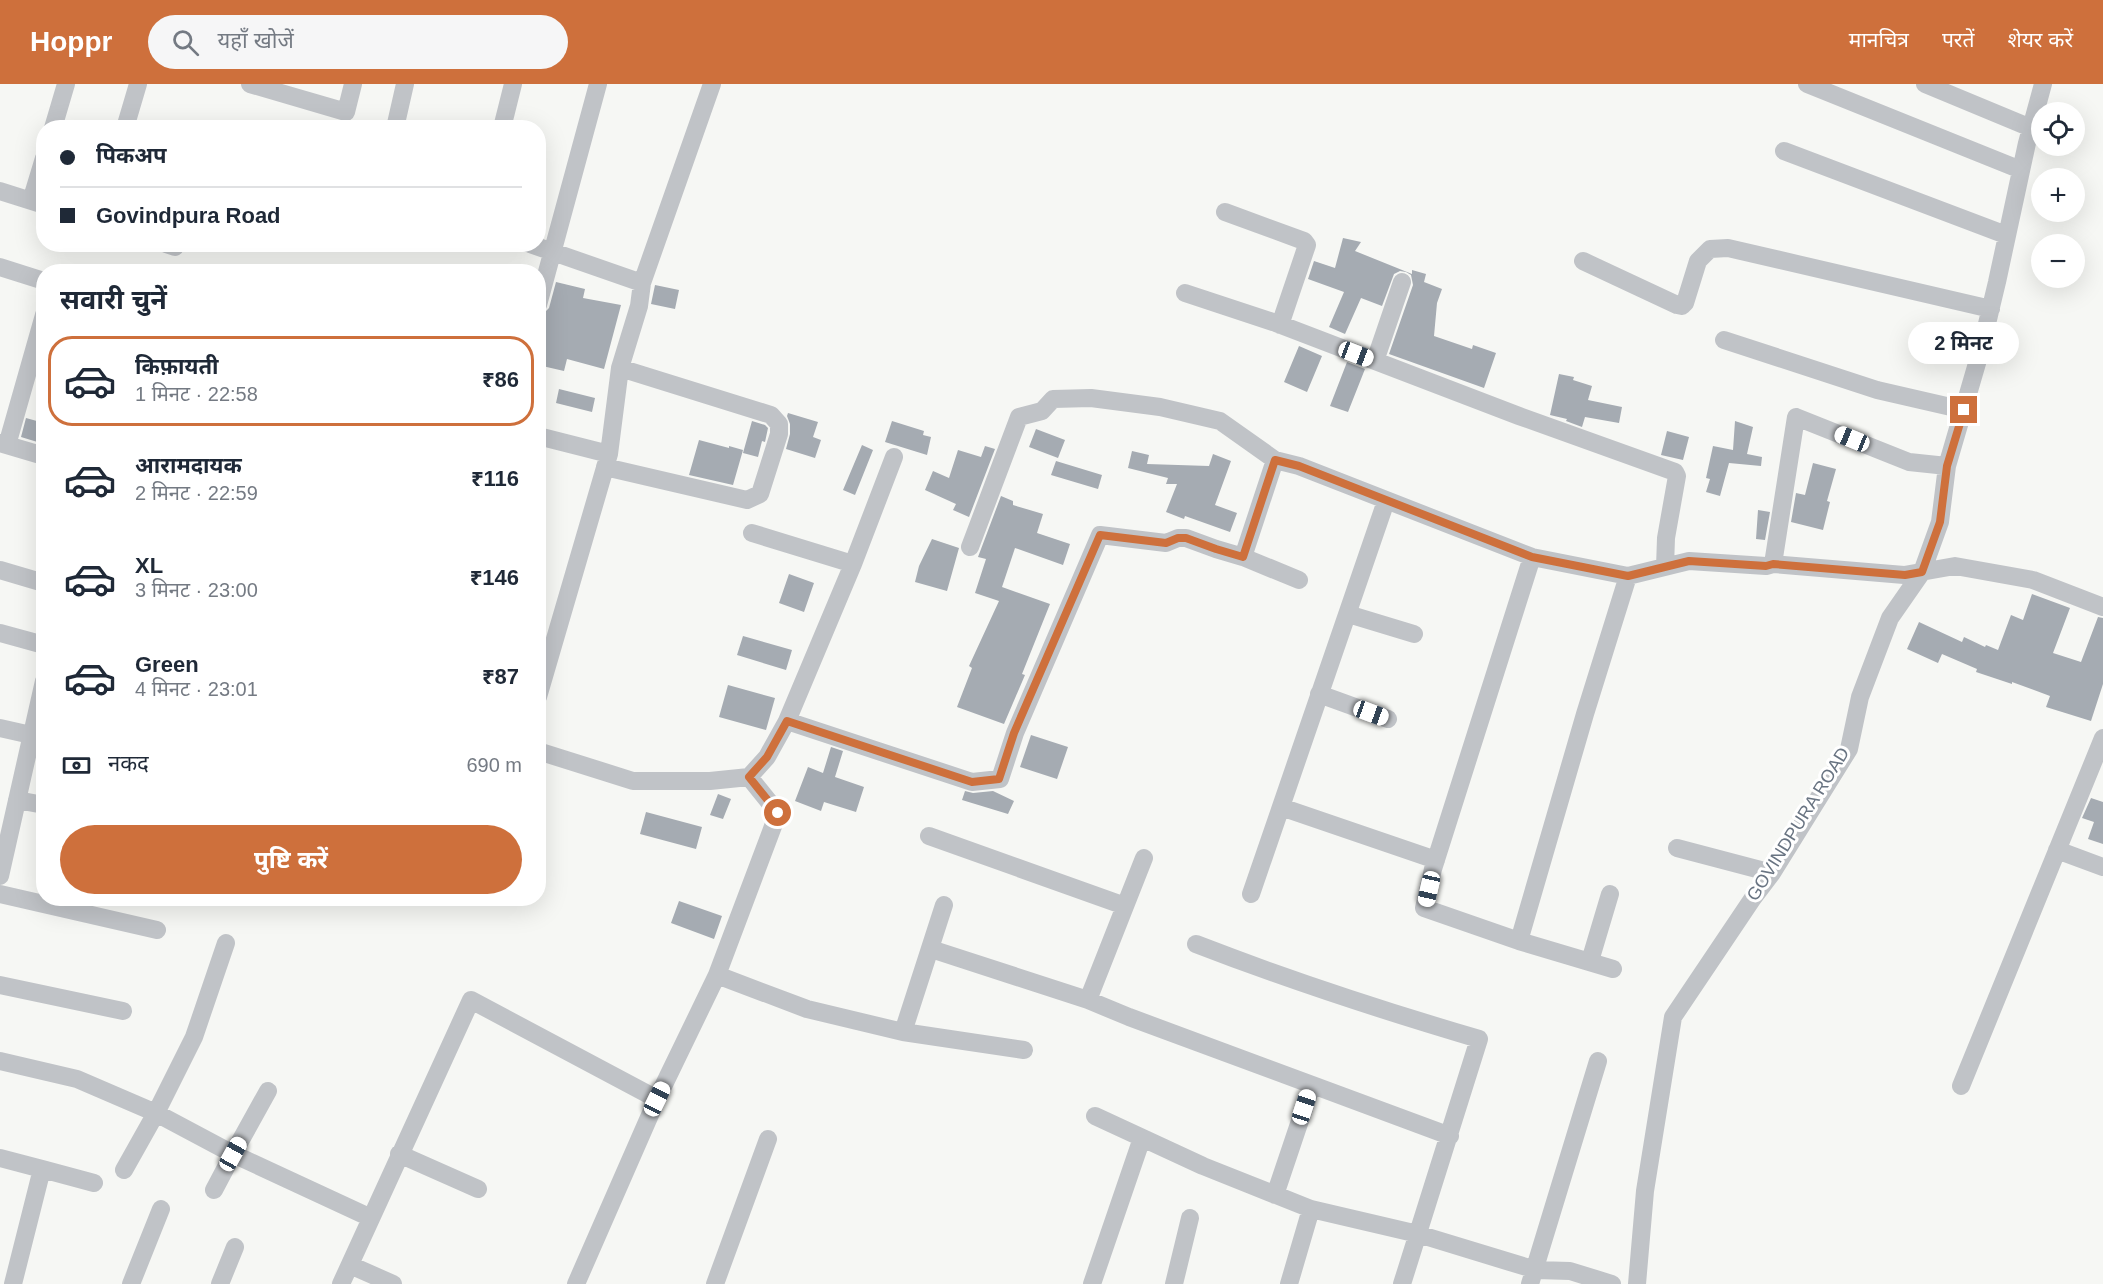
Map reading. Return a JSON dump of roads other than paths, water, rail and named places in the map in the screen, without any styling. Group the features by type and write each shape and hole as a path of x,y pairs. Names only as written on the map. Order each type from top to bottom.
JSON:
{"street":[{"path":"55,120 66,84"},
{"path":"127,120 138,84"},
{"path":"250,84 346,112 353,84"},
{"path":"396,120 405,84"},
{"path":"504,120 513,84"},
{"path":"546,274 598,84"},
{"path":"546,670 607,460 620,368 639,306 642,283 712,84"},
{"path":"1806,84 2021,170"},
{"path":"1925,84 2031,128"},
{"name":"GOVINDPURA ROAD","path":"2038,102 2043,84"},
{"name":"GOVINDPURA ROAD","path":"1637,1284 1646,1191 1673,1017 1772,873 1849,749 1860,697 1890,618 1922,572 1940,522 1947,466 1991,309 2031,128"},
{"path":"1784,151 2006,234"},
{"path":"0,191 36,203"},
{"path":"1225,213 1304,241 1307,245 1280,325"},
{"path":"1583,261 1682,306 1686,303 1698,261 1710,249 1728,248 1991,309"},
{"path":"546,249 642,283"},
{"path":"0,267 36,278"},
{"path":"1375,361 1402,282"},
{"path":"1185,293 1280,325 1676,472 1666,538 1665,567"},
{"path":"36,340 3,444 36,454"},
{"path":"1724,340 1877,390 1964,410"},
{"path":"546,439 607,460 747,500 760,494 779,434 779,424 771,415 620,368"},
{"path":"970,547 1019,417 1042,411 1053,399 1092,398 1160,407 1220,421 1275,460 1299,466 1532,557 1628,576 1689,561 1766,566 1773,564 1905,575 1955,566 2033,580 2103,607"},
{"path":"1773,564 1796,417 1909,462 1947,466"},
{"path":"546,754 633,781 749,777 767,757 787,721 853,564 894,457"},
{"path":"1243,557 1275,460"},
{"path":"1251,894 1386,501"},
{"path":"752,533 853,564"},
{"path":"787,721 972,782 999,779 1014,733 1100,535 1166,543 1178,538 1186,538 1243,557 1299,580"},
{"path":"1532,557 1436,860 1424,908 1519,941 1613,969"},
{"path":"0,570 36,581"},
{"path":"1519,941 1628,576"},
{"path":"1348,614 1414,634"},
{"path":"0,633 36,643"},
{"path":"1319,694 1388,719"},
{"path":"0,876 36,721"},
{"path":"0,728 31,735"},
{"path":"1961,1086 2103,738"},
{"path":"576,1284 657,1099 717,975 778,813 749,777"},
{"path":"17,800 36,804"},
{"path":"1281,807 1436,860"},
{"path":"928,836 1125,906"},
{"path":"1677,848 1772,873"},
{"path":"2057,850 2103,867"},
{"path":"1088,999 1144,858"},
{"path":"0,894 36,902"},
{"path":"1590,962 1610,894"},
{"path":"903,1032 944,905"},
{"path":"52,906 157,930"},
{"path":"124,1170 194,1037 226,943"},
{"path":"1196,944 1390,1013 1479,1040 1402,1284"},
{"path":"931,949 1088,999 1129,1017 1450,1136"},
{"path":"717,975 807,1009 903,1032 1024,1050"},
{"path":"0,985 123,1011"},
{"path":"341,1284 471,1000 657,1099"},
{"path":"0,1061 77,1079 156,1113 233,1154 370,1218"},
{"path":"1533,1277 1598,1061"},
{"path":"1275,1195 1312,1085"},
{"path":"214,1190 268,1091"},
{"path":"1095,1116 1203,1166 1311,1209 1418,1234 1533,1277 1570,1271 1612,1284"},
{"path":"1092,1284 1142,1138"},
{"path":"715,1284 768,1139"},
{"path":"399,1154 478,1189"},
{"path":"0,1158 94,1183"},
{"path":"13,1284 42,1169"},
{"path":"131,1284 161,1209"},
{"path":"1289,1284 1311,1209"},
{"path":"1174,1284 1190,1218"},
{"path":"220,1284 235,1247"},
{"path":"350,1265 393,1284"}]}
